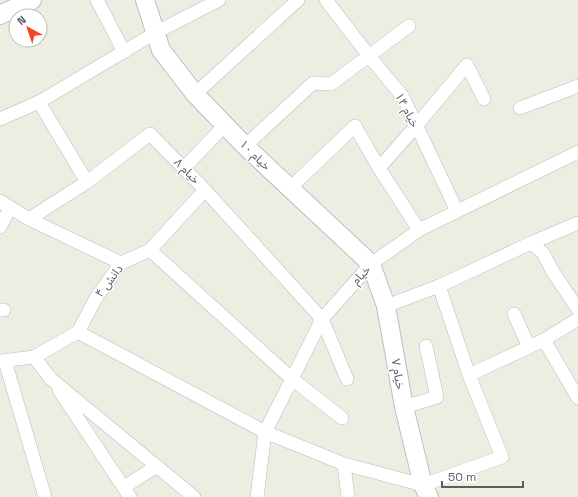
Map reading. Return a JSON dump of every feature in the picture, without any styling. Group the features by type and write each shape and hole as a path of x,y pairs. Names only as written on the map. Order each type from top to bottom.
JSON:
{"street":[{"path":"0,15 32,0"},
{"path":"97,0 124,52"},
{"name":"خیام ۱۰","path":"144,0 161,50 195,94 245,146 371,264"},
{"path":"0,119 39,102 155,33 219,0"},
{"path":"195,94 283,5 298,0"},
{"name":"خیام ۱۴","path":"326,0 403,97 457,211"},
{"path":"245,146 313,83 331,84 409,26"},
{"path":"379,168 467,65 484,99"},
{"path":"520,108 578,86"},
{"path":"39,102 87,182"},
{"path":"184,168 225,125"},
{"path":"290,188 354,126 419,230"},
{"name":"خیام ۸","path":"28,219 87,182 150,134 205,190 322,319 347,379"},
{"name":"خیام","path":"257,497 264,432 322,319 371,264 419,230 578,152"},
{"name":"دانش ۴","path":"78,332 96,298 121,263 150,250 205,190"},
{"path":"0,227 5,205 28,219 121,263"},
{"path":"386,306 439,286 578,223"},
{"path":"531,243 543,253 553,272 578,310"},
{"path":"150,250 292,380 342,418"},
{"name":"خیام ۷","path":"371,264 386,306 404,407 426,491"},
{"path":"45,497 3,361 34,357 78,332 264,432 344,464 426,491 502,457 469,375 439,286"},
{"path":"514,314 529,347"},
{"path":"469,375 544,340 578,319"},
{"path":"544,340 578,398"},
{"path":"404,407 437,397 426,346"},
{"path":"34,357 51,379 127,492 157,466"},
{"path":"51,379 194,497"},
{"path":"344,464 348,497"}]}
